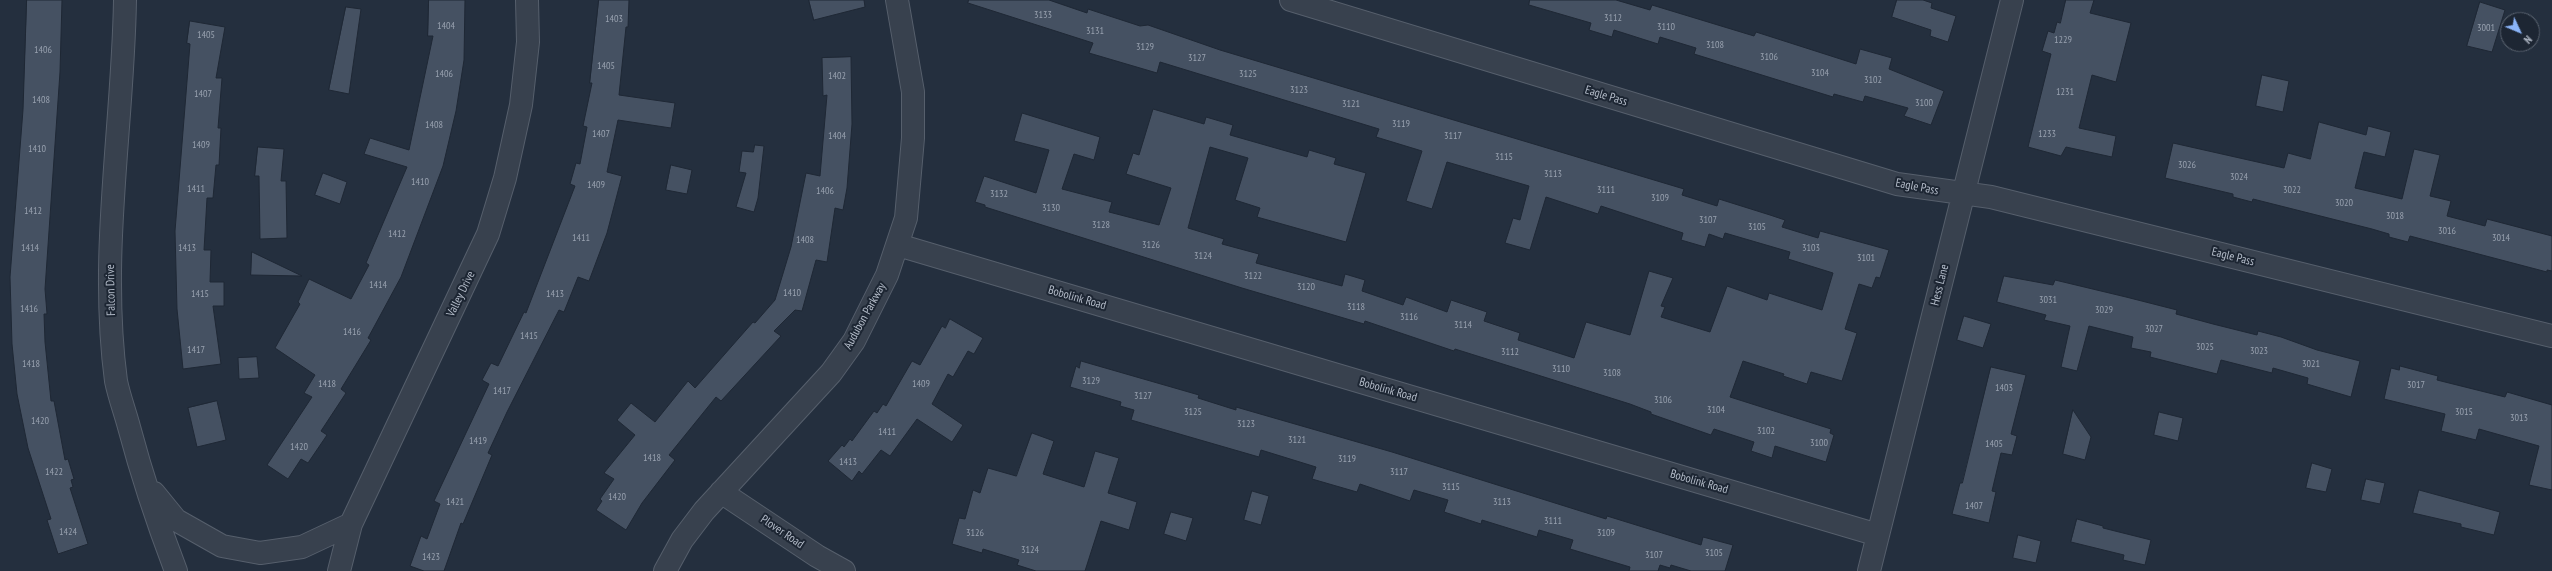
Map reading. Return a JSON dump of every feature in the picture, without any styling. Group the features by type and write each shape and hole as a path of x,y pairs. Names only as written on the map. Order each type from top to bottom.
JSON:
{"street":[{"name":"Falcon Drive","path":"125,0 124,54 109,285 117,382 142,478 176,571"},
{"name":"Valley Drive","path":"339,571 351,524 488,234 505,178 521,105 528,42 527,0"},
{"name":"Audubon Parkway","path":"665,571 682,540 721,492 831,373 854,340 876,299 898,245 906,218 912,138 913,92 897,0"},
{"name":"Eagle Pass","path":"1291,0 1897,184 1991,197 2552,336"},
{"name":"Hess Lane","path":"1869,571 1962,194 2012,0"},
{"name":"Bobolink Road","path":"898,245 1878,535"},
{"path":"142,478 176,520 222,546 260,553 302,547 351,524"},
{"name":"Plover Road","path":"721,492 817,556 844,571"}],"building":[{"path":"27,0 62,0 60,72 45,289 47,314 44,314 45,342 51,401 54,401 65,460 68,459 74,479 71,480 73,487 70,488 88,544 58,554 47,520 51,519 28,448 17,394 12,344 10,277 23,110"},
{"path":"429,0 465,0 464,60 456,111 443,166 401,277 368,338 371,340 341,389 346,393 321,431 327,435 308,463 301,459 288,479 267,465 312,397 304,393 315,375 275,348 300,304 298,302 309,279 351,299 369,265 366,263 407,167 364,154 370,138 409,150 433,36 428,36"},
{"path":"599,0 629,0 628,27 626,27 619,95 675,103 671,128 618,120 607,172 622,176 607,233 589,281 578,277 564,312 559,310 507,412 488,453 492,455 463,524 461,523 444,571 424,571 410,566 421,536 427,539 440,504 434,501 489,384 482,380 491,363 498,366 524,312 526,313 575,186 570,184 576,163 580,164 587,127 583,126 592,83 590,83"},
{"path":"809,0 864,0 865,7 814,20"},
{"path":"969,0 1049,0 1087,13 1088,9 1140,26 1148,25 1220,50 1684,189 1682,195 1717,206 1719,199 1770,215 1785,220 1782,227 1818,238 1820,231 1889,250 1880,278 1876,277 1872,288 1859,284 1845,329 1857,333 1842,381 1811,372 1807,384 1783,376 1784,374 1743,361 1730,397 1831,429 1830,433 1834,435 1826,462 1775,446 1772,458 1751,451 1754,442 1714,429 1711,435 1651,414 1651,412 1630,404 1455,349 1454,351 1365,321 1364,324 1242,288 985,207 985,205 975,202 984,176 1036,193 1049,150 1014,141 1022,113 1100,137 1094,160 1074,154 1062,189 1112,202 1109,212 1159,225 1171,188 1126,174 1133,153 1139,155 1153,109 1204,124 1206,117 1233,125 1230,135 1307,157 1309,150 1336,158 1334,164 1366,173 1346,242 1257,217 1260,208 1235,200 1248,158 1210,147 1188,228 1224,239 1222,244 1259,254 1256,263 1342,286 1345,274 1365,280 1362,291 1403,305 1406,297 1447,312 1451,300 1487,312 1484,321 1520,333 1518,340 1574,358 1586,322 1630,335 1649,271 1673,278 1661,306 1665,307 1661,317 1710,332 1727,286 1767,300 1769,293 1822,310 1833,273 1788,259 1790,252 1725,233 1723,239 1709,234 1705,247 1681,240 1683,233 1601,206 1598,214 1546,197 1530,250 1505,243 1513,218 1520,220 1529,186 1447,162 1432,209 1406,201 1422,151 1376,137 1379,129 1160,62 1157,73 1089,53 1093,43 968,3"},
{"path":"1530,0 1616,0 1650,10 1652,5 1754,36 1756,32 1856,64 1860,49 1892,58 1889,69 1944,91 1931,125 1904,116 1908,108 1865,96 1863,102 1834,94 1833,97 1694,54 1696,48 1660,37 1658,44 1614,30 1612,37 1589,30 1591,23 1529,5"},
{"path":"1897,0 1923,0 1932,3 1931,8 1956,16 1948,42 1930,36 1931,30 1892,17"},
{"path":"2066,0 2094,0 2090,13 2131,23 2116,82 2092,75 2079,128 2116,136 2112,157 2066,147 2061,156 2028,147 2051,54 2042,51 2048,31 2054,33 2057,22 2060,23"},
{"path":"2480,2 2505,10 2504,12 2500,12 2500,26 2492,52 2467,46"},
{"path":"346,7 361,9 349,94 329,90"},
{"path":"190,21 225,27 216,78 222,78 218,128 221,128 219,165 216,165 213,198 207,198 204,250 211,250 210,282 224,282 224,306 213,306 221,364 183,369 177,309 175,231 190,44 187,43"},
{"path":"851,57 852,124 847,188 843,210 835,208 827,262 816,260 802,311 795,310 774,331 781,336 721,401 716,397 669,455 675,460 642,503 626,530 596,510 602,501 600,499 614,479 604,473 635,435 617,420 631,403 655,422 688,381 695,388 753,322 755,323 775,300 791,247 806,173 820,176 827,95 823,96 822,58"},
{"path":"2262,75 2289,81 2283,112 2256,106"},
{"path":"2319,122 2366,135 2368,126 2391,132 2385,157 2364,152 2355,188 2402,199 2414,149 2440,155 2430,196 2451,201 2447,216 2485,226 2487,219 2552,236 2552,271 2547,270 2547,272 2410,236 2408,242 2389,237 2389,234 2372,229 2253,199 2252,202 2233,197 2233,194 2165,178 2173,143 2284,168 2288,153 2310,159"},
{"path":"755,145 764,146 758,198 754,212 736,207 746,173 739,172 742,151 753,152"},
{"path":"258,147 284,149 281,181 286,181 287,238 260,239 259,176 255,176"},
{"path":"671,165 692,170 687,194 666,190"},
{"path":"323,173 347,182 340,204 315,195"},
{"path":"252,252 302,276 251,275"},
{"path":"2004,276 2053,285 2055,280 2177,310 2176,314 2213,324 2257,335 2258,331 2281,337 2317,350 2360,361 2351,397 2307,384 2308,378 2273,368 2272,373 2221,360 2217,374 2150,357 2151,352 2131,348 2133,337 2089,326 2077,371 2061,367 2070,326 2044,320 2046,315 1997,302"},
{"path":"1964,316 1991,324 1983,348 1957,340"},
{"path":"950,319 983,338 974,354 968,351 953,377 948,374 932,404 963,425 952,442 917,419 890,456 881,450 862,474 859,471 852,481 828,461 842,445 844,447 850,439 852,441 874,411 877,413 883,404 886,406 912,361 920,365 942,326 945,328"},
{"path":"257,357 259,378 239,379 238,358"},
{"path":"1081,361 1199,395 1198,398 1236,410 1236,407 1392,452 1606,519 1607,516 1701,545 1703,537 1733,545 1725,571 1691,571 1671,565 1670,568 1660,565 1658,571 1629,571 1630,567 1570,549 1573,540 1539,530 1537,537 1482,520 1481,524 1444,512 1448,500 1414,490 1410,501 1360,484 1357,492 1312,479 1316,467 1261,450 1259,457 1131,420 1134,410 1120,406 1121,402 1070,387 1076,366 1079,368"},
{"path":"2400,366 2438,376 2437,380 2505,397 2507,392 2552,405 2552,490 2529,485 2539,446 2479,429 2476,440 2441,431 2445,414 2384,399 2391,368 2399,370"},
{"path":"1991,367 2026,375 2011,434 2017,436 2012,455 2001,453 1992,491 1996,492 1989,523 1952,514 1960,483 1962,483"},
{"path":"217,401 226,440 197,447 188,408"},
{"path":"2073,410 2091,437 2085,460 2063,454"},
{"path":"2159,412 2183,418 2178,441 2154,435"},
{"path":"1032,433 1054,441 1043,474 1084,487 1095,451 1119,458 1108,493 1137,502 1129,530 1101,521 1085,571 1036,571 1017,565 1019,560 983,549 982,553 952,544 959,518 965,519 973,490 980,493 988,468 1016,476"},
{"path":"2312,463 2332,469 2326,492 2306,488"},
{"path":"2366,479 2385,483 2380,504 2361,500"},
{"path":"2419,490 2500,512 2494,535 2461,527 2461,524 2413,513"},
{"path":"1252,491 1269,496 1261,525 1244,520"},
{"path":"1171,512 1193,518 1186,541 1164,534"},
{"path":"2077,519 2103,526 2103,528 2151,540 2145,565 2123,560 2124,555 2071,542"},
{"path":"2018,535 2041,541 2036,563 2013,558"}]}
